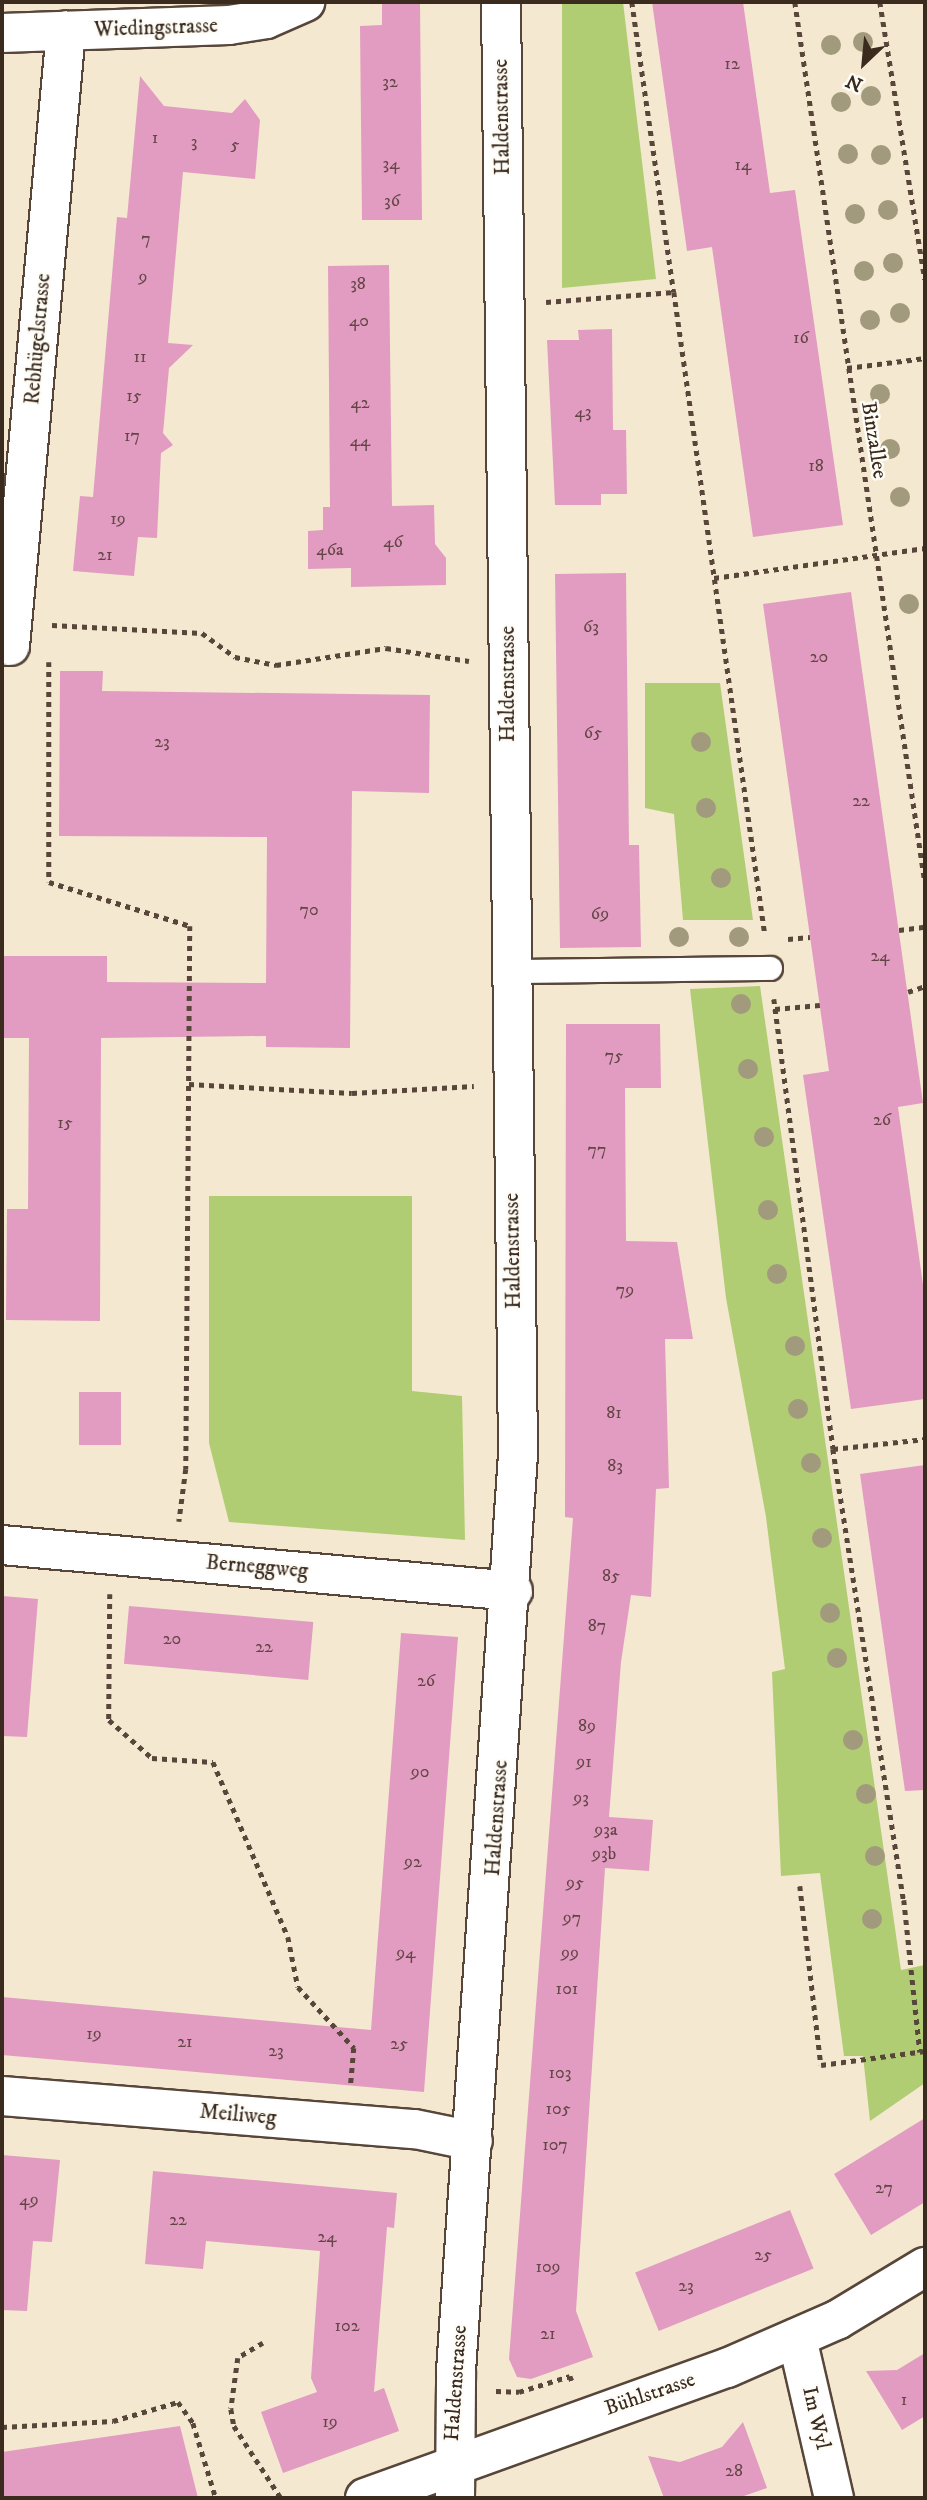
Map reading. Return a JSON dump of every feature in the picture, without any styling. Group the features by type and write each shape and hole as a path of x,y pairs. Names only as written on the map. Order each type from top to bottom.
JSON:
{"street":[{"name":"Wiedingstrasse","path":"2,33 229,25 266,19 305,2"},
{"name":"Haldenstrasse","path":"453,2481 473,2141 513,1591 518,1454 510,1088 501,2"},
{"name":"Rebhügelstrasse","path":"10,646 66,32"},
{"name":"Berneggweg","path":"2,1545 513,1591"},
{"name":"Meiliweg","path":"2,2096 415,2129 473,2141"},
{"name":"Bühlstrasse","path":"365,2498 453,2481 797,2338 925,2267"},
{"name":"Im Wyl","path":"797,2338 834,2498"}],"lane":[{"path":"510,971 770,968"}],"path":[{"path":"632,2 766,940"},
{"name":"Binzallee","path":"795,2 925,882"},
{"path":"880,2 925,279"},
{"path":"531,303 674,292"},
{"path":"847,368 925,358"},
{"path":"714,578 925,548"},
{"path":"177,1535 186,1469 190,926 49,882 52,625 202,633 234,657 276,665 386,648 481,662"},
{"path":"10,646 50,646"},
{"path":"899,930 925,927"},
{"path":"786,940 810,937"},
{"path":"908,992 925,986"},
{"path":"800,1886 821,2065 922,2052 904,1900 833,1450 775,1009 820,1005"},
{"path":"188,1084 352,1093 417,1086 510,1088"},
{"path":"833,1450 925,1439"},
{"path":"111,1579 109,1720 152,1758 213,1762 288,1937 298,1987 354,2048 350,2097"},
{"path":"263,2343 238,2358 231,2409 234,2426 281,2498"},
{"path":"490,2388 509,2394 570,2376 574,2386"},
{"path":"2,2427 113,2421 178,2402 193,2423 216,2498"}],"green space":[{"path":"562,2 623,2 656,279 562,288"},
{"path":"645,683 720,683 753,920 683,920 674,814 645,808"},
{"path":"760,986 901,1970 925,1965 925,2083 870,2121 863,2056 844,2056 820,1873 781,1876 772,1672 785,1669 766,1517 726,1298 690,989"},
{"path":"209,1196 412,1196 412,1391 462,1396 465,1540 229,1522 209,1443"}],"building":[{"path":"382,2 420,2 422,220 362,220 360,26 382,25"},
{"path":"652,2 743,2 770,193 795,190 843,525 753,537 712,247 687,251"},
{"path":"140,76 164,106 232,113 245,99 260,120 255,179 183,172 168,343 193,345 169,368 163,433 173,445 161,453 157,538 138,537 134,576 73,571 80,496 93,497 117,217 127,218"},
{"path":"389,265 392,506 434,505 435,544 446,558 446,585 351,587 351,568 308,569 308,531 323,530 323,507 330,507 328,266"},
{"path":"612,329 613,430 626,430 627,494 601,494 601,505 555,505 547,340 579,340 578,330"},
{"path":"626,573 629,845 639,845 641,947 560,948 555,574"},
{"path":"851,592 923,1103 898,1107 925,1299 925,1399 851,1409 803,1075 829,1071 763,604"},
{"path":"60,671 103,671 102,691 430,695 429,793 352,791 350,1048 266,1047 266,1036 101,1038 100,1321 6,1320 7,1209 28,1209 29,1038 2,1038 2,956 107,956 107,982 266,983 267,837 59,836"},
{"path":"566,1024 660,1024 661,1088 625,1088 626,1241 677,1242 693,1339 665,1339 669,1488 656,1489 651,1597 631,1595 621,1662 609,1817 653,1820 649,1871 605,1868 576,2311 593,2357 531,2379 517,2377 509,2359 573,1518 565,1517"},
{"path":"79,1392 121,1392 121,1445 79,1445"},
{"path":"925,1465 925,1790 905,1791 860,1474"},
{"path":"2,1596 38,1599 27,1737 2,1736"},
{"path":"129,1606 313,1622 308,1680 124,1664"},
{"path":"401,1633 458,1637 424,2092 2,2055 2,1997 371,2030"},
{"path":"925,2118 925,2202 871,2235 834,2174"},
{"path":"2,2155 60,2160 52,2242 33,2241 27,2311 2,2310"},
{"path":"153,2171 397,2193 394,2228 387,2227 374,2392 384,2388 399,2431 283,2473 261,2412 317,2392 311,2378 320,2251 206,2241 203,2269 145,2264"},
{"path":"790,2210 814,2268 659,2331 635,2273"},
{"path":"925,2353 925,2416 902,2430 866,2371 897,2370"},
{"path":"743,2422 767,2488 738,2498 664,2498 648,2456 680,2462 722,2447"},
{"path":"180,2426 198,2498 2,2498 2,2452"}]}
